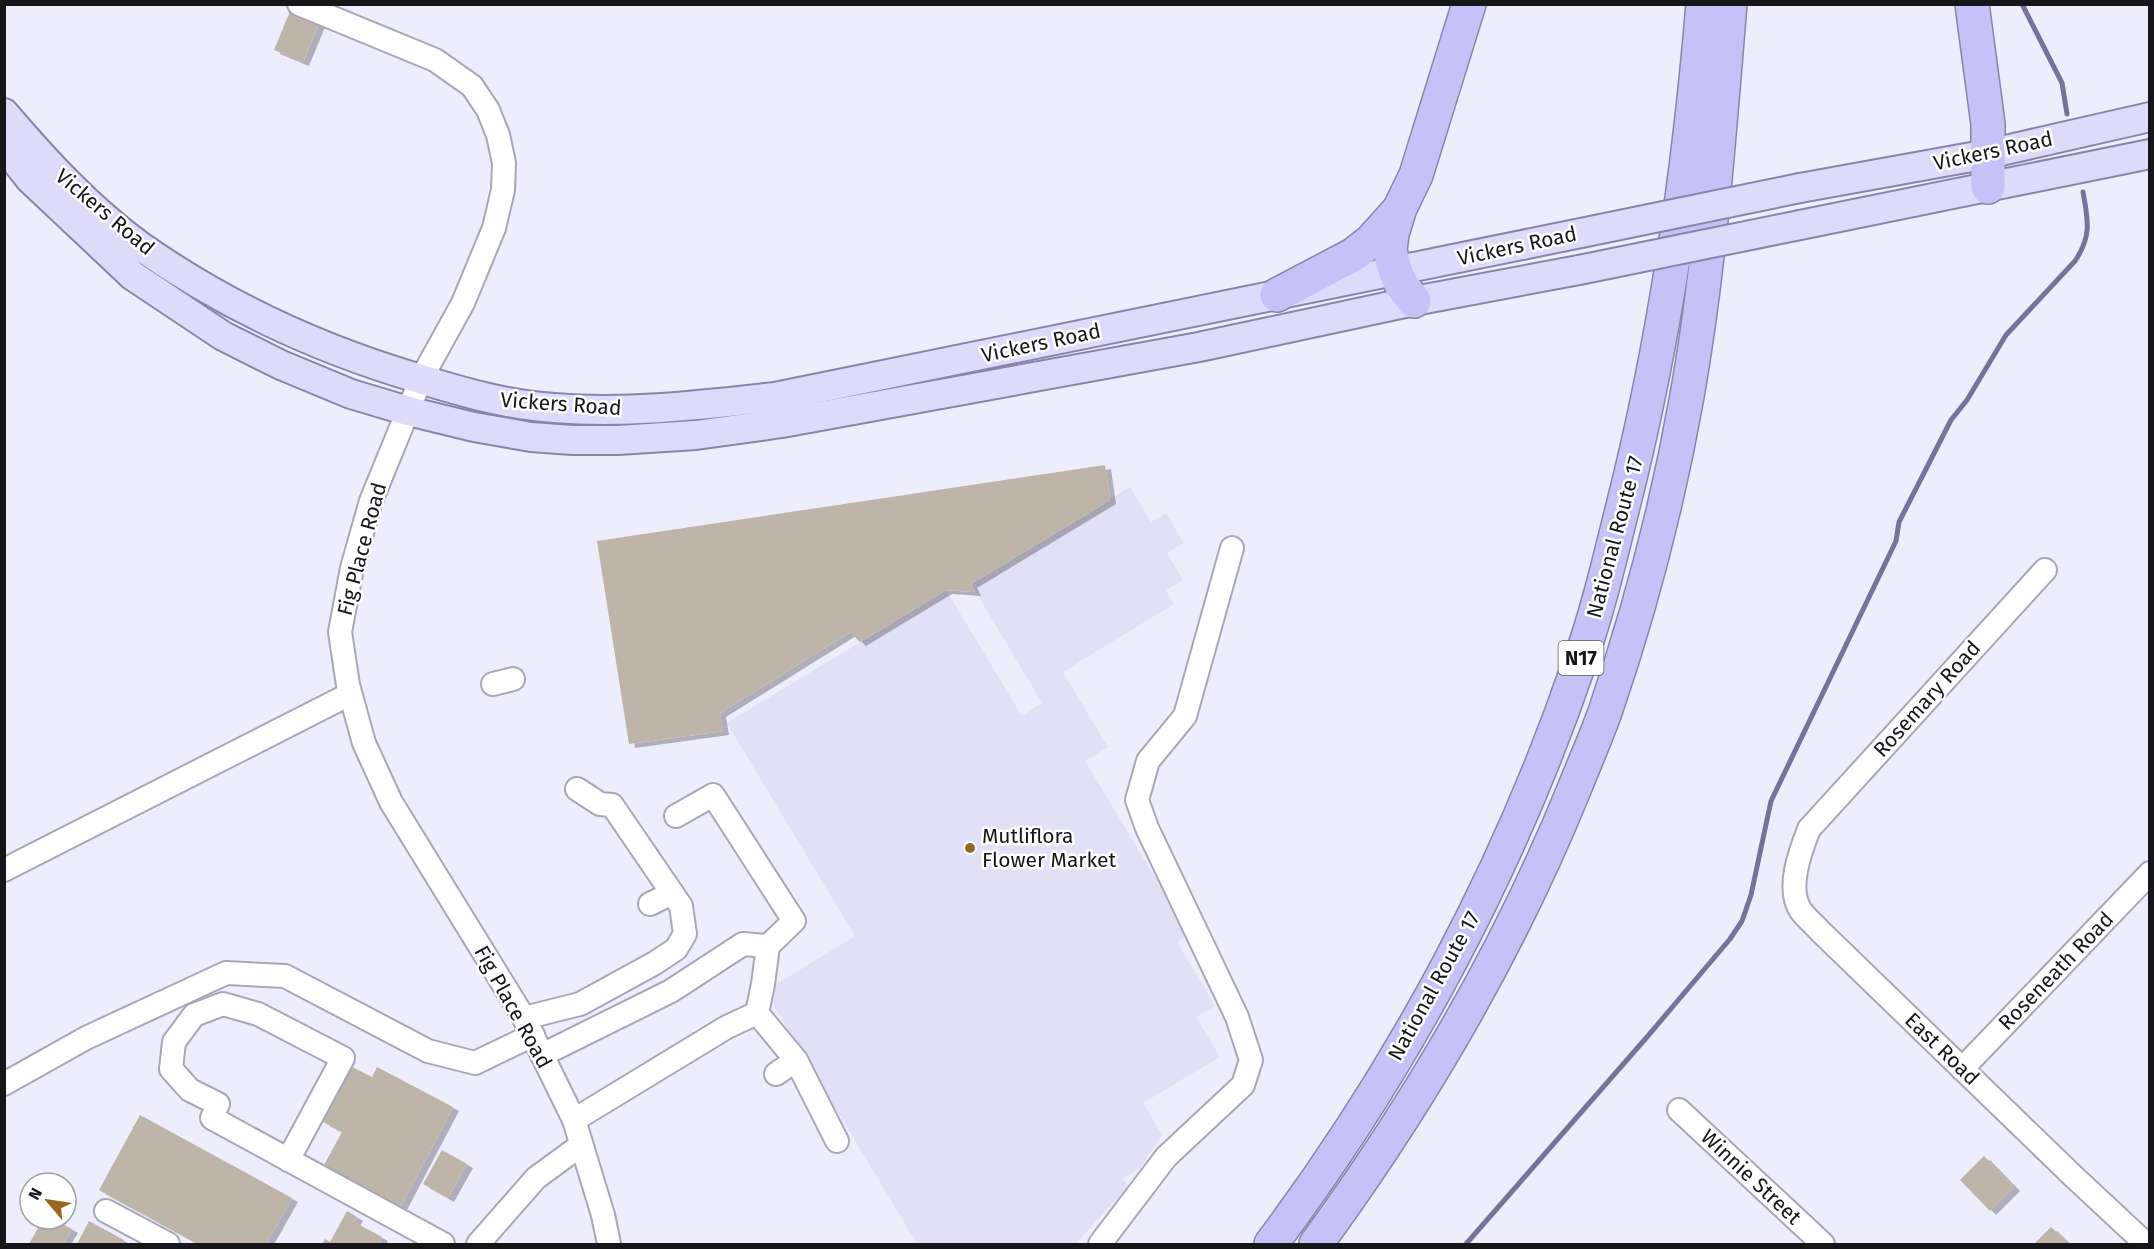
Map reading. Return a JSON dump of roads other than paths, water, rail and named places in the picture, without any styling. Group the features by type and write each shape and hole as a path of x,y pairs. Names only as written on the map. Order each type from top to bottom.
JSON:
{"highway":[{"path":"1414,300 1401,285 1395,270 1390,250 1392,234 1400,208 1416,174 1469,4"},
{"name":"National Route 17","path":"1271,1245 1363,1110 1412,1031 1456,951 1499,863 1539,771 1580,663 1598,605 1642,430 1668,302 1685,184 1703,4"},
{"name":"N17","path":"1316,1245 1366,1176 1466,1016 1517,917 1557,829 1604,714 1632,626 1660,524 1687,397 1706,276 1730,4"},
{"path":"1972,4 1988,124 1988,187"},
{"path":"1277,295 1353,255 1371,241 1400,208"}],"main road":[{"name":"Vickers Road","path":"4,113 50,165 92,206 140,245 222,297 271,322 375,366 485,398 551,408 605,411 775,397 1800,188 1988,153 2150,117"},
{"name":"Vickers Road","path":"4,146 30,179 133,276 223,336 281,365 351,394 408,411 474,427 531,437 572,440 618,440 696,435 827,415 1199,347 1414,300 1579,270 2150,154"}],"street":[{"name":"Fig Place Road","path":"299,4 435,60 472,86 488,110 498,135 504,163 503,189 494,228 463,303 421,379 371,501 352,568 340,632 350,694 364,743 391,802 533,1036 574,1120 603,1215 609,1245"},
{"path":"1100,1245 1166,1157 1242,1085 1251,1060 1238,1017 1147,828 1137,800 1148,761 1185,716 1232,548"},
{"name":"Rosemary Road","path":"1809,829 2045,570"},
{"path":"4,870 350,694"},
{"path":"533,1036 580,1005 676,949 685,934 681,906 612,805 600,804 577,789"},
{"path":"676,816 713,795 794,921 768,946 757,1013"},
{"name":"East Road","path":"1809,829 1800,852 1795,880 1794,892 1801,911 2146,1245"},
{"name":"Roseneath Road","path":"1962,1069 2150,873"},
{"path":"650,904 672,892"},
{"path":"4,1084 86,1038 226,973 285,976 428,1050 475,1063 533,1036 671,991 743,944 768,946"},
{"path":"288,1160 343,1058 258,1014 223,1004 194,1015 174,1042 171,1069 190,1090 218,1104 212,1118 288,1160 443,1245"},
{"path":"757,1013 796,1060 837,1140"},
{"path":"574,1120 727,1028 757,1013"},
{"path":"776,1074 796,1060"},
{"name":"Winnie Street","path":"1679,1110 1823,1245"},
{"path":"478,1245 536,1178 581,1145"},
{"path":"106,1210 168,1245"}],"waterway":[{"path":"2022,4 2062,83 2067,114"},
{"path":"1466,1244 1647,1037 1730,939 1742,921 1751,895 1771,801 1896,541 1899,522 1951,420 1967,400 2006,335 2075,261 2084,244 2087,228 2083,192"}],"place":[{"name":"Mutliflora Flower Market","path":"970,848"}]}
